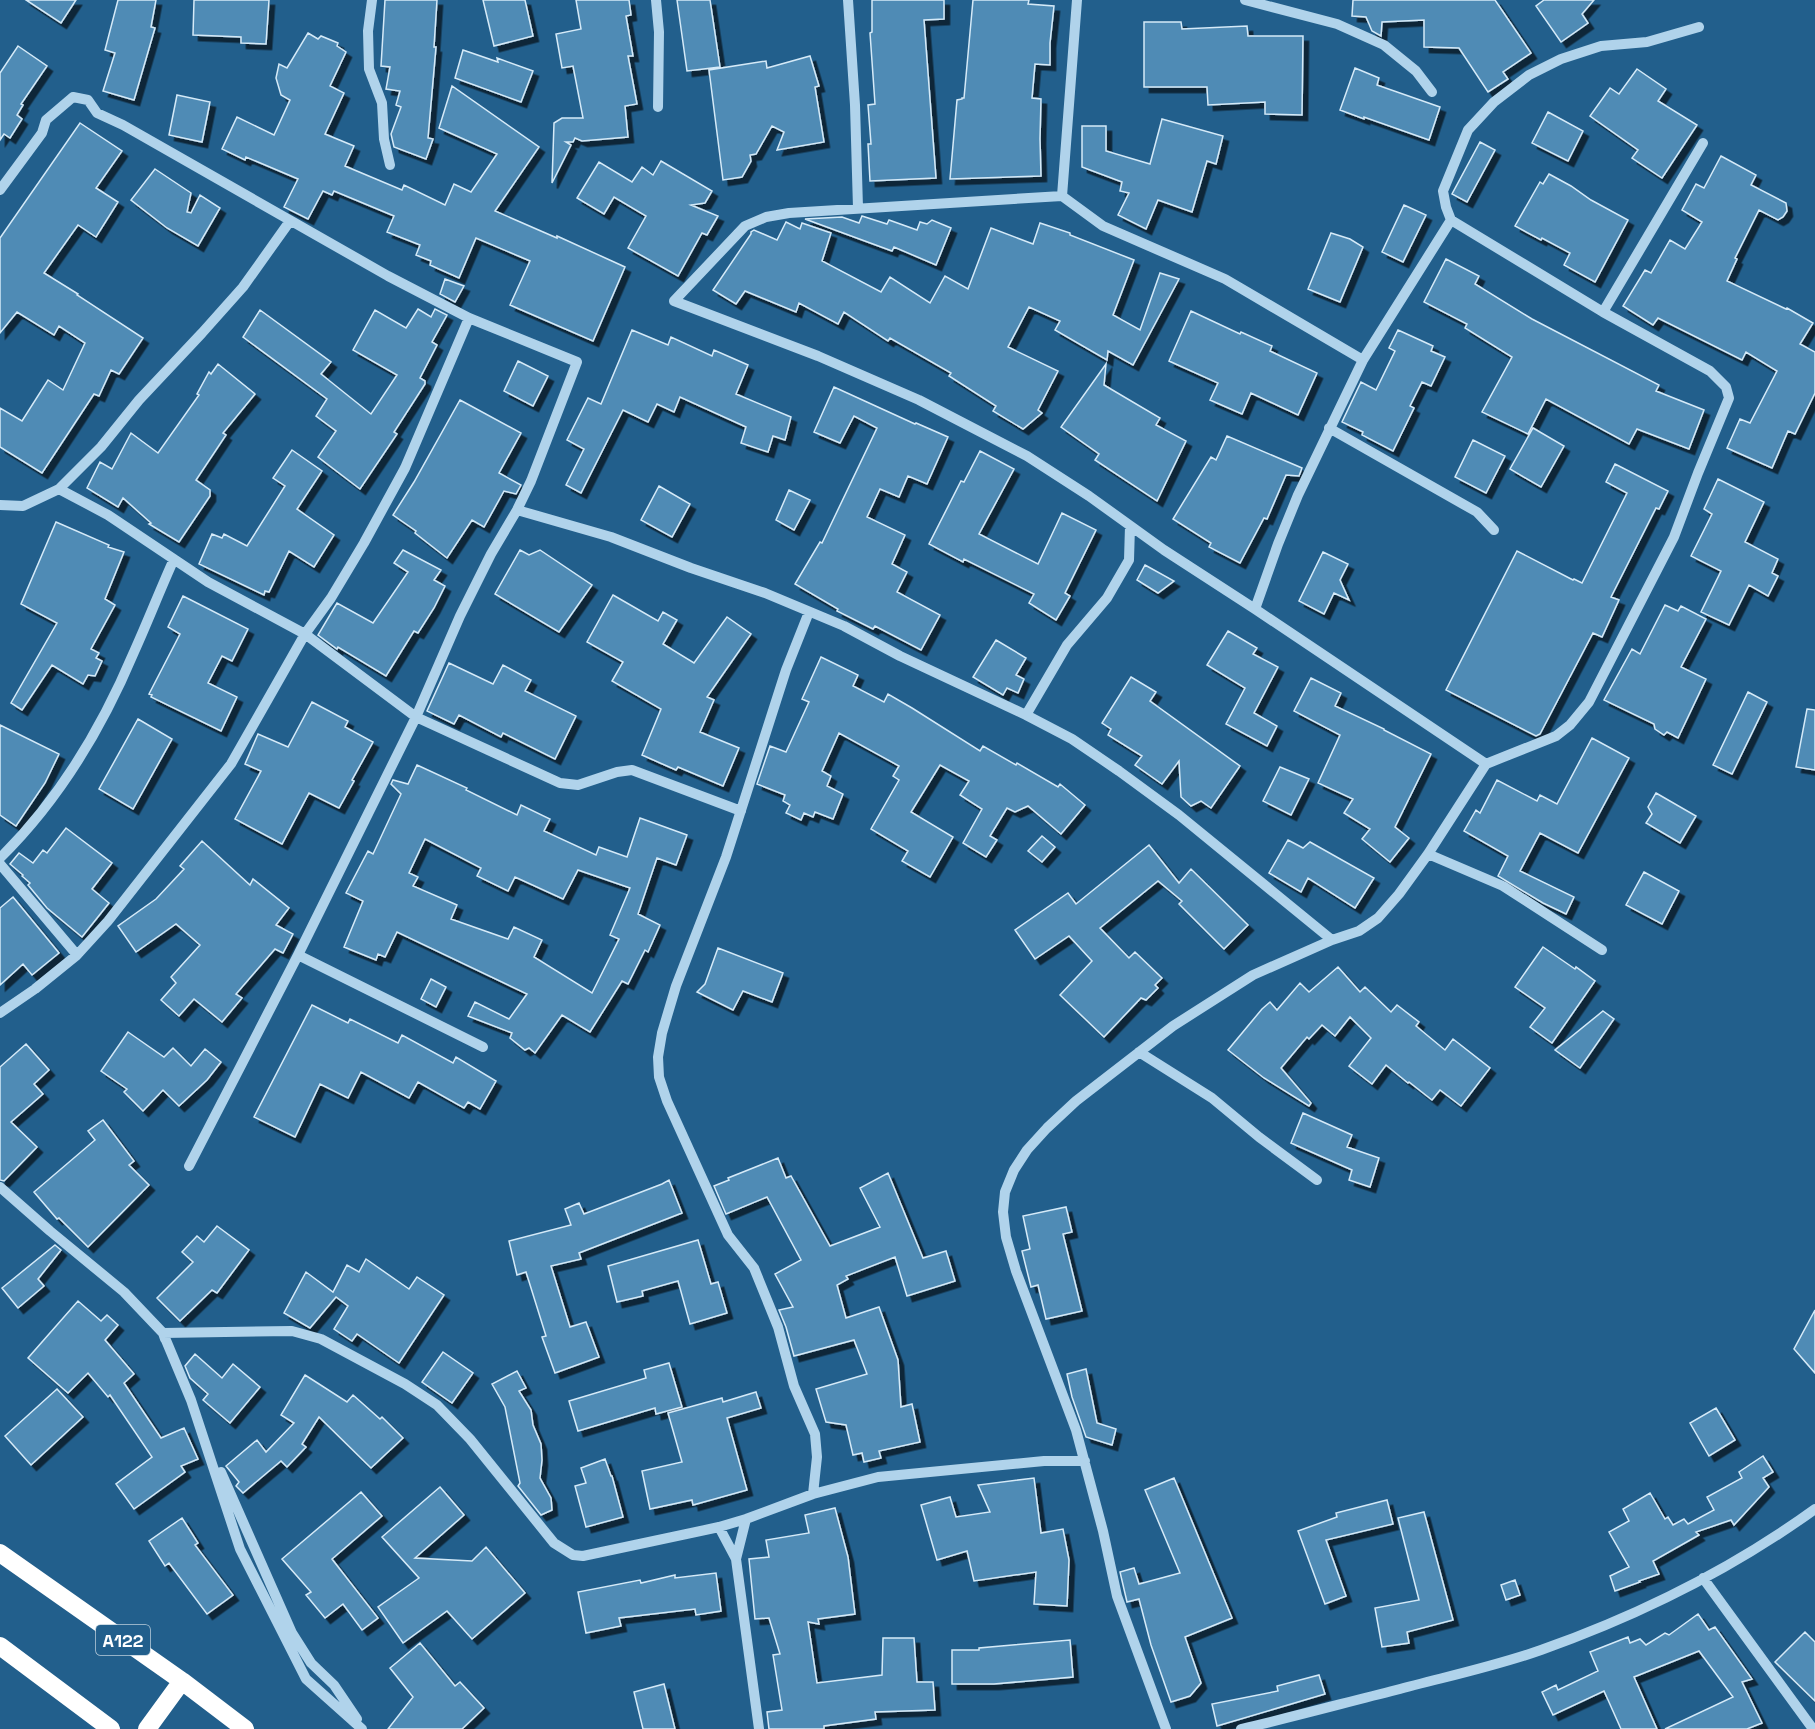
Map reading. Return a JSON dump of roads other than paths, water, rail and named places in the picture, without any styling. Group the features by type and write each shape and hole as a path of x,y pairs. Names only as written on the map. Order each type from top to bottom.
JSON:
{"highway":[{"name":"A122","path":"0,1553 182,1681 245,1729"},
{"path":"0,1646 111,1729"},
{"path":"147,1729 182,1681"}],"street":[{"path":"372,0 368,31 369,69 382,103 384,139 390,165"},
{"path":"656,0 659,32 658,107"},
{"path":"848,0 855,105 858,208"},
{"path":"1062,196 1077,0"},
{"path":"1245,0 1337,24 1384,45 1416,71 1432,92"},
{"path":"1166,1729 1117,1596 1103,1531 1076,1430 1016,1271 1006,1237 1003,1212 1005,1192 1014,1170 1027,1150 1047,1128 1076,1101 1173,1026 1253,975 1332,940 1359,931 1378,918 1428,855 1486,764 1556,736 1570,725 1589,702 1674,537 1729,398 1726,387 1710,371 1604,312 1451,220 1443,191 1468,130 1494,102 1529,75 1561,59 1601,46 1647,42 1699,27"},
{"path":"0,190 42,133 45,120 74,96 88,100 97,113 133,131 388,276 469,318 577,362 531,481 465,606 416,717 298,955 189,1166"},
{"path":"1604,312 1703,143"},
{"path":"1363,360 1225,279 1103,226 1062,196 789,213 766,218 745,226 674,302 818,356 919,400 1027,456 1486,764"},
{"path":"1255,609 1278,544 1329,428 1363,360 1451,220"},
{"path":"0,505 23,506 59,489 101,447 139,400 243,287 290,221"},
{"path":"0,1013 35,989 77,955 108,921 231,764 305,634 331,598 364,543 405,468 469,318"},
{"path":"1329,428 1477,512 1494,530"},
{"path":"59,489 108,515 208,582 305,634 416,717 560,783 578,785 617,772 632,770 741,811"},
{"path":"517,510 621,541 765,593 844,626 900,656 1072,739 1179,815 1332,940"},
{"path":"1026,715 1067,645 1107,598 1129,560 1130,526"},
{"path":"0,858 34,822 74,768 118,688 174,560"},
{"path":"809,612 786,670 726,857 676,986 658,1057 659,1077 667,1101 718,1215 728,1234 754,1268 778,1327 794,1386 815,1434 817,1457 813,1494"},
{"path":"1428,855 1503,886 1602,950"},
{"path":"0,864 77,955"},
{"path":"298,955 483,1047"},
{"path":"1139,1052 1212,1098 1259,1137 1317,1180"},
{"path":"0,1187 124,1292 163,1333 292,1634 311,1663 334,1686 363,1729"},
{"path":"163,1333 292,1331 321,1339 405,1383 436,1405 470,1439 554,1543 573,1555 583,1556 719,1527 813,1494 878,1477 1044,1461 1085,1461"},
{"path":"1246,1728 1498,1664 1584,1634 1636,1612 1731,1563 1815,1509"},
{"path":"736,1559 746,1519"},
{"path":"719,1527 736,1559 759,1729"},
{"path":"1703,1578 1812,1728"}]}
